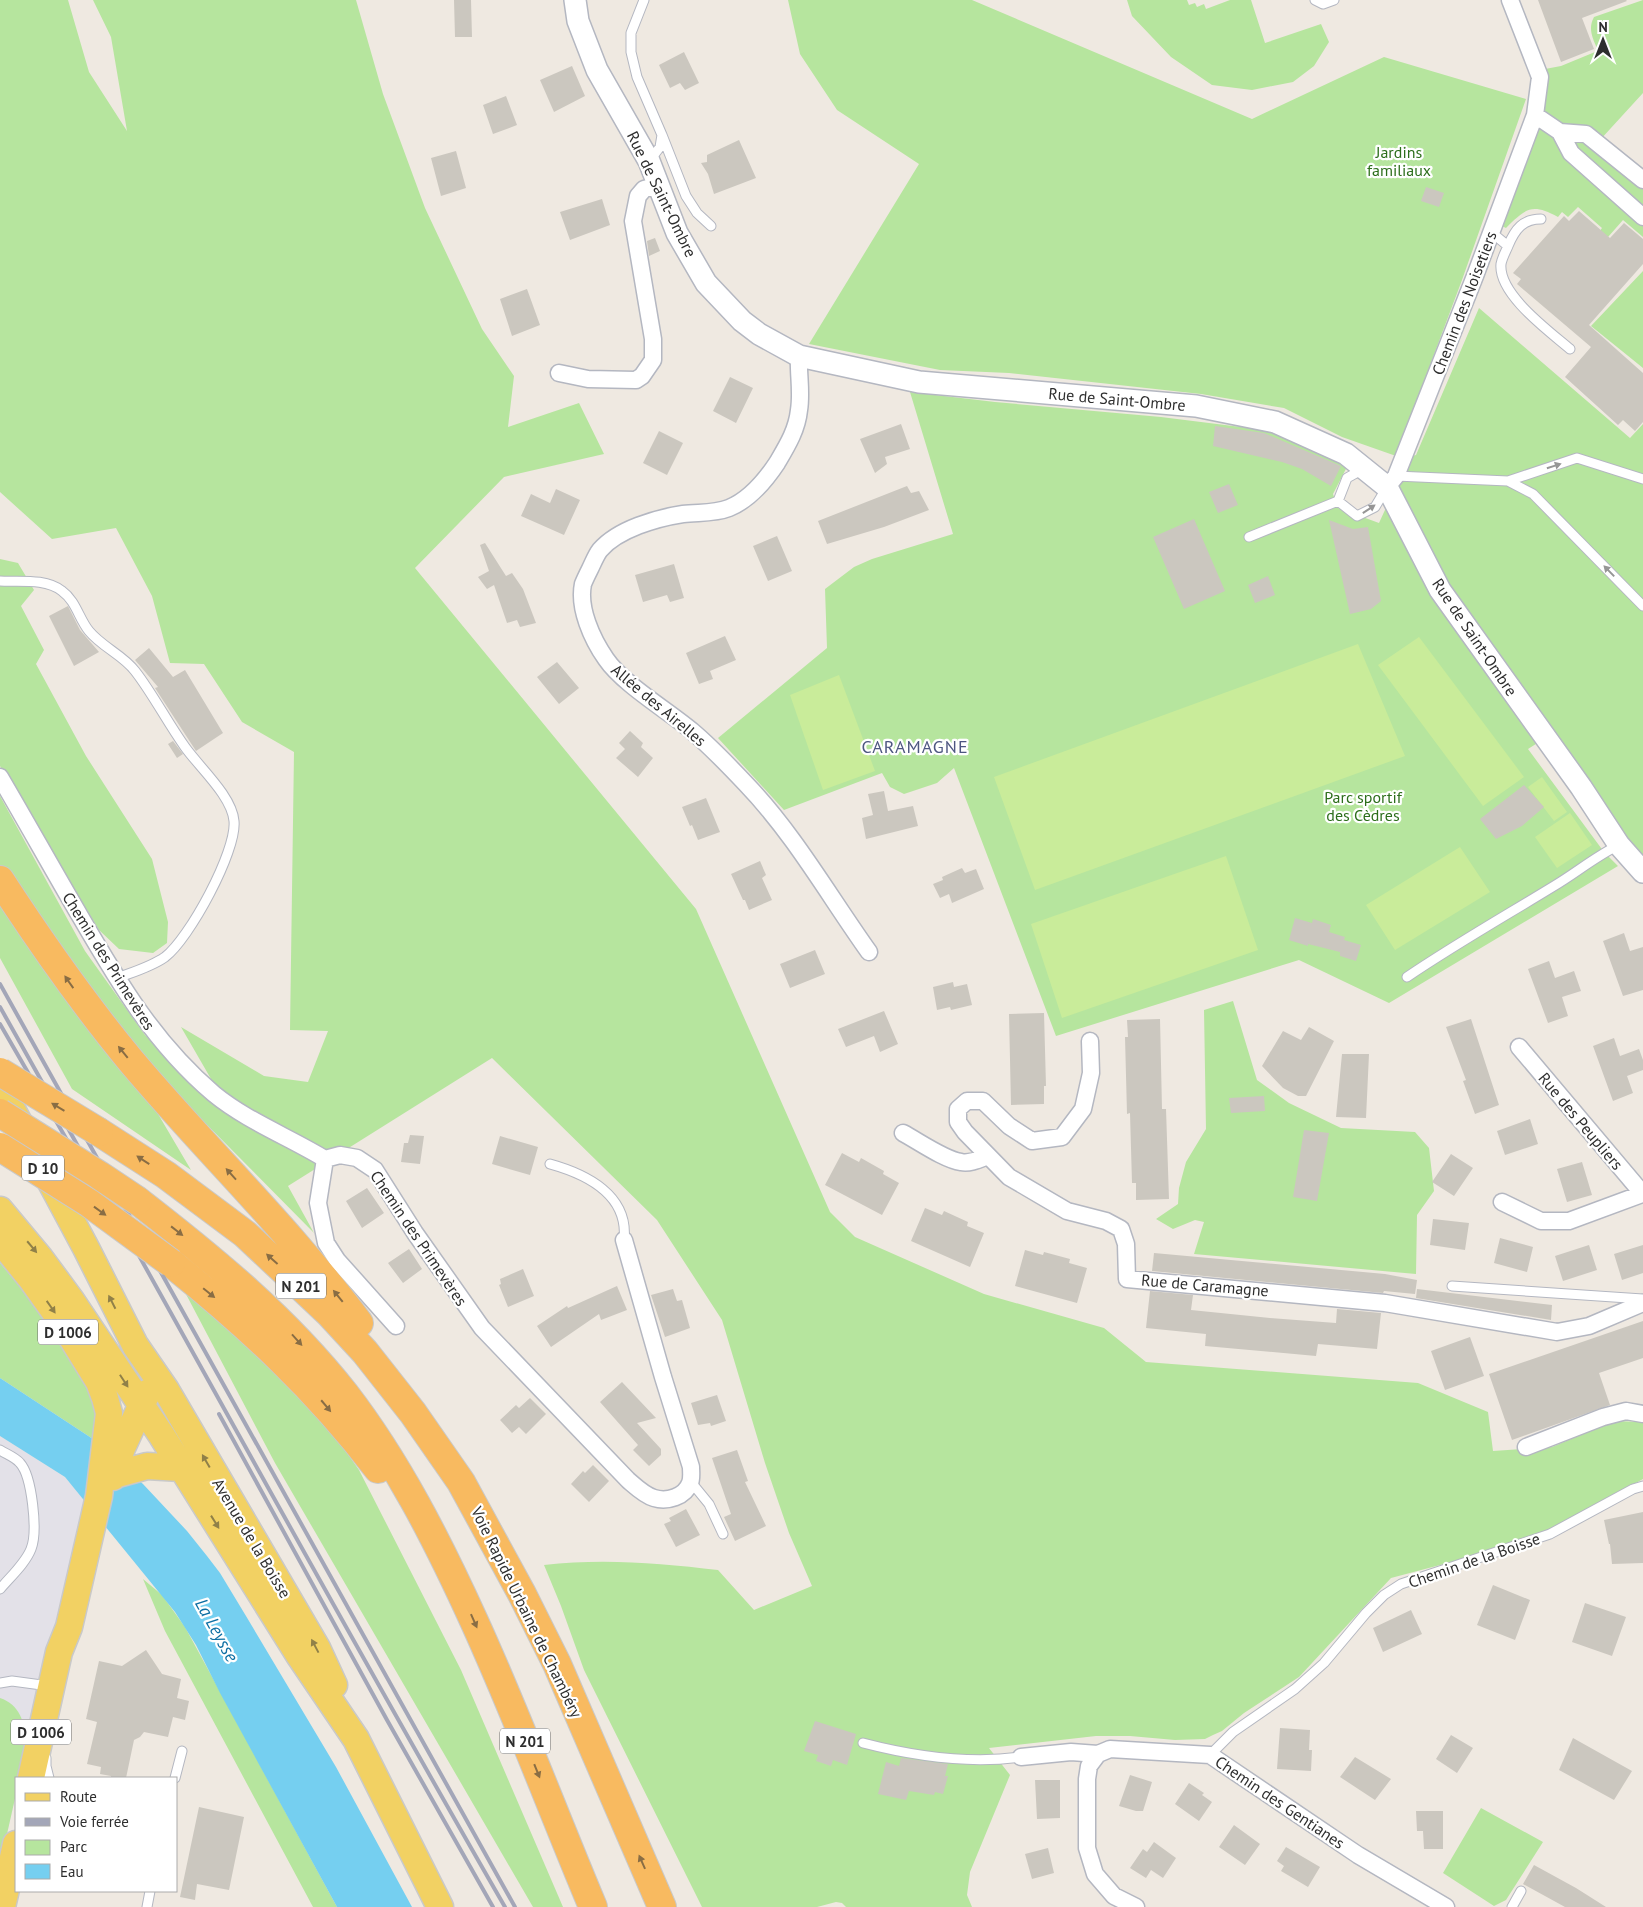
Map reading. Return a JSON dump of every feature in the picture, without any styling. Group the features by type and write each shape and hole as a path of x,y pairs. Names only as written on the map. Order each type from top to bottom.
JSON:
{"highway":[{"path":"0,861 37,937"},
{"path":"0,880 37,937 79,996 132,1062 316,1269 346,1306 408,1392 461,1482"},
{"name":"Voie Rapide Urbaine de Chambéry","path":"0,1072 100,1132 206,1204 245,1234 329,1313 392,1384 461,1482 518,1585 557,1664 662,1907"},
{"name":"N 201","path":"0,1113 99,1175 138,1202 240,1283 285,1326 345,1394 386,1453 411,1495 454,1576 513,1709 593,1907"},
{"path":"0,1147 89,1203 171,1263 216,1298 292,1368 374,1464 454,1576"}],"main road":[{"name":"D 10","path":"0,1087 86,1248 135,1345"},
{"name":"Avenue de la Boisse","path":"0,1210 66,1293 142,1407 294,1648 356,1739"},
{"name":"D 1006","path":"0,1240 62,1322 99,1382 106,1398 115,1443 106,1486 90,1538 69,1627 59,1652 31,1777"},
{"path":"115,1443 142,1407 147,1392 148,1384 135,1345"},
{"name":"Avenue de la Boisse","path":"135,1345 166,1390 317,1648 356,1739 440,1907"},
{"path":"106,1486 147,1466 181,1468"},
{"name":"D 1006","path":"49,1777 70,1672 69,1627"},
{"path":"2,1907 15,1848"},
{"path":"20,1907 24,1892"}],"street":[{"name":"Rue de Saint-Ombre","path":"575,0 578,21 597,70 649,161 677,233 706,283 747,325 759,334 799,356 919,382 1196,406 1275,422 1346,454 1365,468 1391,481 1440,590 1581,787 1619,845 1643,872"},
{"name":"Chemin des Noisetiers","path":"1391,481 1491,232 1535,115 1540,76 1510,0"},
{"path":"1535,115 1560,132 1571,153 1643,217"},
{"path":"1560,132 1586,134 1643,180"},
{"path":"559,374 588,380 636,380 642,376 653,360 653,339 633,221 638,196 644,190 652,187 662,192"},
{"name":"Allée des Airelles","path":"799,356 799,411 794,435 772,471 742,501 728,509 660,519 634,528 614,539 600,550 590,567 583,584 583,601 596,643 607,660 620,675 693,732 747,785 797,846 869,952"},
{"name":"Chemin des Primevères","path":"0,777 138,1011 158,1038 183,1064 215,1094 240,1113 325,1159 340,1156 357,1158 375,1170 415,1233 482,1328 628,1480 654,1498 668,1499 686,1491 691,1482"},
{"name":"Rue de Caramagne","path":"1090,1041 1091,1073 1083,1110 1062,1137 1032,1141 1008,1126 983,1101 967,1101 958,1110 958,1122 965,1132 1009,1177 1067,1211 1106,1221 1121,1229 1126,1244 1127,1279 1385,1303 1557,1332 1589,1326 1643,1301"},
{"name":"Rue des Peupliers","path":"1519,1047 1643,1194"},
{"path":"903,1133 961,1162 970,1162 988,1156"},
{"path":"325,1159 318,1203 326,1243 337,1260 396,1326"},
{"path":"1502,1202 1541,1222 1569,1222 1643,1194"},
{"path":"624,1240 691,1467 691,1482"},
{"path":"1526,1447 1603,1417 1626,1411 1643,1414"},
{"name":"Chemin des Gentianes","path":"1021,1757 1071,1752 1098,1754 1110,1749 1210,1755 1358,1855 1446,1907"},
{"path":"1098,1754 1089,1766 1086,1779 1087,1848 1095,1874 1114,1896 1136,1907"}],"lane":[{"path":"644,0 631,33 631,52 637,77 686,196 697,213 711,226"},
{"path":"1315,0 1323,4 1334,0"},
{"path":"649,161 660,147 662,135"},
{"path":"1541,219 1525,222 1512,236 1501,263 1502,275 1506,285 1531,315 1570,349"},
{"path":"1491,232 1508,246"},
{"path":"1338,501 1357,516 1374,507 1391,481 1508,481 1577,458 1643,478"},
{"path":"1249,538 1338,501 1347,478 1365,468"},
{"path":"1508,481 1533,494 1643,606"},
{"path":"0,581 51,585 62,590 70,598 91,634 134,670 186,748 206,771 232,811 234,821 233,832 227,858 195,920 180,942 166,956 150,966 117,978"},
{"path":"1407,977 1563,881 1604,852 1619,845"},
{"path":"550,1164 573,1171 591,1180 606,1191 624,1220 624,1240"},
{"path":"1452,1286 1643,1301"},
{"path":"0,1450 20,1463 26,1474 35,1518 31,1549 0,1589"},
{"path":"691,1482 708,1504 723,1534"},
{"name":"Chemin de la Boisse","path":"1210,1755 1233,1732 1295,1689 1324,1663 1366,1613 1384,1596 1401,1584 1550,1534 1633,1489 1643,1486"},
{"path":"0,1683 12,1681 56,1689 59,1697 55,1714"},
{"path":"863,1743 902,1752 957,1758 981,1760 1021,1757"},
{"path":"48,1748 46,1766 49,1777"},
{"path":"176,1777 182,1751"},
{"path":"146,1907 150,1892"},
{"path":"1512,1907 1521,1892"}],"shaded area":[{"path":"0,1436 65,1477 84,1500 20,1777 15,1777 15,1798 0,1865"}],"green space":[{"path":"0,0 68,0 89,72 127,131 111,37 93,0 356,0 383,94 425,208 482,329 514,376 508,427 579,403 604,454 504,477 415,568 696,909 830,1212 855,1237 984,1294 1104,1328 1146,1362 1418,1383 1488,1412 1493,1451 1552,1447 1614,1421 1643,1422 1643,1479 1557,1527 1459,1560 1391,1578 1299,1677 1244,1713 1222,1731 1205,1739 1175,1740 1130,1736 1096,1736 989,1748 1010,1775 970,1872 967,1895 972,1907 846,1907 842,1903 836,1902 817,1907 702,1907 584,1670 544,1565 631,1562 718,1570 754,1610 812,1586 789,1533 765,1463 722,1320 657,1220 492,1058 288,1186 314,1233 129,1046 59,953 0,866 0,796 85,951 145,1035 233,1117 181,1027 264,1076 308,1082 328,1031 290,1030 294,752 242,722 204,664 170,663 152,596 116,528 52,539 0,492"},
{"name":"Jardins familiaux","path":"788,0 972,0 1252,119 1384,57 1526,99 1462,280 1396,456 1342,437 1284,408 1201,394 1009,373 940,370 809,344 919,164 837,110 800,54"},
{"path":"1127,0 1187,0 1189,5 1195,3 1197,7 1204,4 1206,9 1230,0 1251,0 1265,43 1321,24 1329,42 1314,66 1293,82 1252,90 1212,85 1171,57 1132,16"},
{"path":"1643,0 1643,93 1600,140 1643,175 1643,237 1623,220 1601,245 1593,240 1602,228 1578,207 1568,217 1562,212 1558,217 1542,210 1530,210 1524,212 1506,228 1500,225 1545,69 1561,66 1595,52 1597,48 1591,29 1594,17"},
{"path":"1643,271 1643,368 1591,326"},
{"path":"1479,308 1630,438 1643,424 1643,862 1448,593 1397,486 1412,456 1416,455"},
{"name":"Parc sportif des Cèdres","path":"910,392 995,402 1161,417 1265,430 1349,463 1333,494 1338,508 1379,523 1390,499 1539,742 1528,749 1604,852 1618,866 1389,1003 1299,960 1056,1036 954,768 937,783 904,794 890,787 882,773 784,810 718,738 827,648 825,589 854,567 872,559 953,534"},
{"path":"0,559 18,563 34,590 21,606 44,650 36,664 86,756 152,859 168,922 167,943 153,953 119,949 99,930 0,766"},
{"path":"1419,637 1524,777 1483,806 1378,665"},
{"path":"1358,644 1405,756 1035,890 994,777"},
{"path":"839,675 875,771 823,790 790,695"},
{"path":"1542,777 1567,812 1554,821 1528,787"},
{"path":"1570,813 1592,845 1557,868 1535,837"},
{"path":"1460,847 1490,892 1395,950 1366,905"},
{"path":"1226,856 1258,950 1062,1018 1031,924"},
{"path":"0,895 141,1085 191,1170 72,1089 0,958"},
{"path":"1233,1001 1257,1080 1289,1103 1341,1128 1415,1132 1429,1148 1434,1191 1417,1215 1416,1274 1194,1254 1204,1222 1195,1220 1173,1229 1156,1219 1178,1204 1179,1188 1186,1162 1206,1129 1204,1010"},
{"path":"0,1263 54,1328 97,1402 96,1441 0,1378"},
{"path":"178,1279 252,1341 338,1440 359,1470 461,1670 563,1907 533,1907 275,1463"},
{"path":"143,1579 162,1595 185,1627 337,1907 313,1907 165,1631"},
{"path":"0,1698 11,1703 18,1711 25,1732 25,1744 20,1777 15,1777 15,1798 0,1865"},
{"path":"1481,1808 1543,1842 1506,1900 1494,1906 1443,1873"}],"water":[{"name":"La Leysse","path":"0,1378 96,1441 143,1484 187,1531 207,1556 220,1573 336,1767 412,1907 337,1907 220,1693 196,1645 175,1612 65,1477 0,1436"}],"building":[{"path":"454,0 471,0 472,37 455,37"},
{"path":"1538,0 1627,1 1582,18 1594,49 1561,62"},
{"path":"684,52 699,83 685,90 680,83 670,88 659,65"},
{"path":"572,66 585,96 554,112 540,80"},
{"path":"506,96 517,125 493,134 483,105"},
{"path":"739,140 756,178 714,194 708,174 701,163 707,162 707,155"},
{"path":"456,151 466,188 441,196 431,158"},
{"path":"1426,187 1444,193 1439,207 1421,201"},
{"path":"602,199 610,225 570,240 560,212"},
{"path":"1579,211 1610,238 1624,223 1643,239 1643,264 1589,325 1643,373 1643,422 1635,431 1623,420 1618,425 1565,377 1591,347 1517,284 1521,279 1513,273 1564,216 1569,221"},
{"path":"655,238 660,251 649,256 647,241"},
{"path":"527,289 540,325 512,336 500,299"},
{"path":"730,377 753,388 736,423 713,411"},
{"path":"901,424 910,449 885,457 887,464 875,473 860,439"},
{"path":"1215,426 1264,433 1341,466 1331,486 1302,469 1282,462 1213,446"},
{"path":"659,431 683,443 667,475 643,463"},
{"path":"1229,484 1238,505 1218,513 1209,492"},
{"path":"907,486 911,493 919,491 929,510 884,527 827,544 818,521"},
{"path":"556,489 580,500 564,535 521,516 531,494 550,503"},
{"path":"1194,519 1225,591 1184,609 1153,537"},
{"path":"1329,520 1353,529 1368,527 1381,601 1371,609 1350,614"},
{"path":"777,536 792,571 768,581 753,546"},
{"path":"485,543 506,576 512,573 523,589 536,623 520,627 517,620 507,623 494,585 487,589 478,577 489,571 480,545"},
{"path":"674,564 684,598 670,602 667,595 643,602 635,575"},
{"path":"1268,576 1275,595 1255,603 1248,585"},
{"path":"68,606 80,630 99,652 74,666 49,616"},
{"path":"725,636 736,660 710,671 713,679 699,684 686,653"},
{"path":"149,648 173,677 185,670 223,733 196,751 155,688 158,687 135,660"},
{"path":"557,662 579,688 559,704 537,677"},
{"path":"630,731 643,743 641,747 653,758 638,777 616,758 625,749 619,743"},
{"path":"173,741 183,754 177,758 168,744"},
{"path":"1524,785 1544,807 1522,826 1496,839 1480,819"},
{"path":"884,791 888,811 913,806 918,826 866,839 862,818 873,815 868,794"},
{"path":"706,798 720,832 698,840 682,807"},
{"path":"760,861 766,875 762,878 772,900 749,910 731,874"},
{"path":"962,868 965,873 976,869 984,889 952,903 949,894 940,898 933,884 943,880 942,877"},
{"path":"1295,918 1312,923 1313,919 1331,925 1329,932 1345,937 1344,940 1361,945 1356,961 1340,956 1340,952 1289,940"},
{"path":"1624,933 1630,951 1643,947 1643,990 1623,996 1603,941"},
{"path":"815,950 825,974 790,988 780,964"},
{"path":"1549,961 1555,978 1574,971 1581,991 1562,997 1568,1016 1548,1023 1528,969"},
{"path":"953,982 954,987 967,984 972,1005 951,1010 950,1007 937,1010 933,987"},
{"path":"884,1011 898,1044 880,1052 874,1036 846,1047 838,1029"},
{"path":"1044,1013 1046,1086 1044,1086 1044,1104 1011,1105 1009,1014"},
{"path":"1160,1019 1162,1109 1166,1109 1169,1199 1136,1200 1136,1183 1132,1183 1130,1113 1127,1114 1125,1037 1128,1037 1127,1020"},
{"path":"1471,1019 1499,1105 1475,1114 1463,1081 1466,1080 1446,1027"},
{"path":"1309,1027 1334,1041 1306,1096 1298,1096 1283,1088 1262,1066 1283,1031 1301,1040"},
{"path":"1614,1038 1620,1056 1639,1049 1643,1060 1643,1070 1627,1076 1633,1093 1613,1101 1593,1046"},
{"path":"1342,1054 1369,1054 1366,1118 1336,1117"},
{"path":"1264,1096 1265,1111 1231,1113 1229,1098"},
{"path":"1530,1119 1538,1144 1505,1155 1497,1131"},
{"path":"1304,1130 1329,1133 1317,1201 1293,1197"},
{"path":"410,1135 424,1136 420,1164 401,1162 404,1143 408,1143"},
{"path":"500,1136 538,1147 530,1175 492,1164"},
{"path":"842,1153 859,1162 861,1158 884,1171 883,1174 899,1183 882,1215 825,1185"},
{"path":"1451,1154 1473,1168 1454,1196 1432,1182"},
{"path":"1582,1162 1592,1195 1567,1202 1557,1169"},
{"path":"367,1188 384,1213 362,1228 346,1201"},
{"path":"925,1208 942,1215 944,1211 968,1222 967,1226 984,1233 970,1267 911,1241"},
{"path":"1433,1219 1469,1223 1465,1250 1430,1245"},
{"path":"1500,1238 1533,1247 1527,1272 1494,1263"},
{"path":"1589,1245 1597,1270 1563,1281 1555,1256"},
{"path":"1643,1245 1643,1273 1622,1280 1614,1254"},
{"path":"409,1249 422,1269 403,1283 388,1263"},
{"path":"1025,1250 1043,1255 1044,1252 1070,1259 1069,1263 1087,1268 1077,1303 1015,1286"},
{"path":"1154,1253 1385,1274 1417,1280 1415,1294 1384,1291 1383,1293 1152,1271"},
{"path":"523,1269 534,1296 508,1307 499,1285 501,1284 500,1279"},
{"path":"617,1286 627,1310 601,1320 599,1314 551,1347 537,1326 567,1306 568,1308"},
{"path":"673,1289 677,1301 682,1300 690,1328 665,1337 651,1295"},
{"path":"1417,1289 1552,1305 1551,1320 1416,1298"},
{"path":"1150,1291 1193,1295 1191,1310 1270,1318 1336,1323 1337,1309 1381,1313 1377,1349 1318,1344 1316,1356 1205,1346 1206,1334 1146,1328"},
{"path":"1643,1321 1643,1358 1599,1373 1610,1405 1512,1440 1489,1374"},
{"path":"1470,1337 1484,1376 1445,1390 1431,1351"},
{"path":"622,1382 656,1418 637,1423 661,1449 661,1455 649,1466 633,1450 638,1445 600,1402"},
{"path":"717,1395 726,1421 711,1426 710,1423 698,1425 691,1403"},
{"path":"530,1398 546,1414 526,1434 519,1427 512,1433 500,1420 516,1405 519,1408"},
{"path":"737,1450 748,1481 745,1482 766,1526 735,1541 724,1517 731,1514 712,1458"},
{"path":"593,1465 609,1481 589,1502 571,1484 583,1471 585,1473"},
{"path":"686,1509 700,1535 676,1547 664,1524 671,1521 669,1518"},
{"path":"1643,1512 1643,1563 1612,1564 1610,1544 1604,1520"},
{"path":"1493,1585 1530,1600 1515,1640 1477,1625"},
{"path":"1585,1603 1626,1617 1612,1656 1572,1642"},
{"path":"1411,1610 1422,1634 1383,1652 1373,1628"},
{"path":"146,1650 162,1674 181,1679 177,1698 189,1701 185,1720 173,1717 168,1737 144,1732 134,1740 126,1777 111,1777 100,1774 101,1767 87,1764 97,1722 86,1719 99,1661 122,1666"},
{"path":"815,1721 856,1734 847,1765 833,1760 831,1766 816,1761 818,1755 804,1751"},
{"path":"1280,1728 1310,1730 1309,1750 1312,1750 1311,1771 1277,1769"},
{"path":"1451,1735 1473,1748 1457,1773 1436,1759"},
{"path":"1573,1738 1632,1771 1614,1800 1559,1770"},
{"path":"1355,1757 1391,1779 1375,1800 1340,1777"},
{"path":"901,1758 948,1764 945,1776 948,1776 943,1794 935,1792 934,1795 909,1791 906,1800 878,1794 886,1762 899,1766"},
{"path":"1130,1775 1152,1782 1143,1811 1119,1806"},
{"path":"1035,1780 1060,1780 1060,1818 1037,1819"},
{"path":"1189,1783 1204,1793 1202,1795 1212,1802 1199,1821 1175,1804"},
{"path":"199,1807 244,1817 229,1890 197,1884 195,1900 180,1897"},
{"path":"1416,1811 1443,1811 1443,1849 1424,1849 1423,1831 1417,1831"},
{"path":"1234,1825 1260,1844 1245,1865 1219,1847"},
{"path":"1154,1842 1176,1858 1163,1878 1151,1870 1146,1878 1130,1868 1143,1849 1147,1852"},
{"path":"1286,1847 1320,1867 1308,1887 1281,1871 1284,1866 1277,1861"},
{"path":"1048,1848 1054,1873 1032,1879 1025,1854"},
{"path":"1534,1865 1606,1907 1565,1907 1523,1884"}],"railway":[{"path":"0,984 515,1907"},
{"path":"0,1007 314,1570 505,1907"},
{"path":"0,1024 71,1147"},
{"path":"219,1414 387,1720 493,1907"}],"district":[{"name":"CARAMAGNE","path":"915,746"}]}
